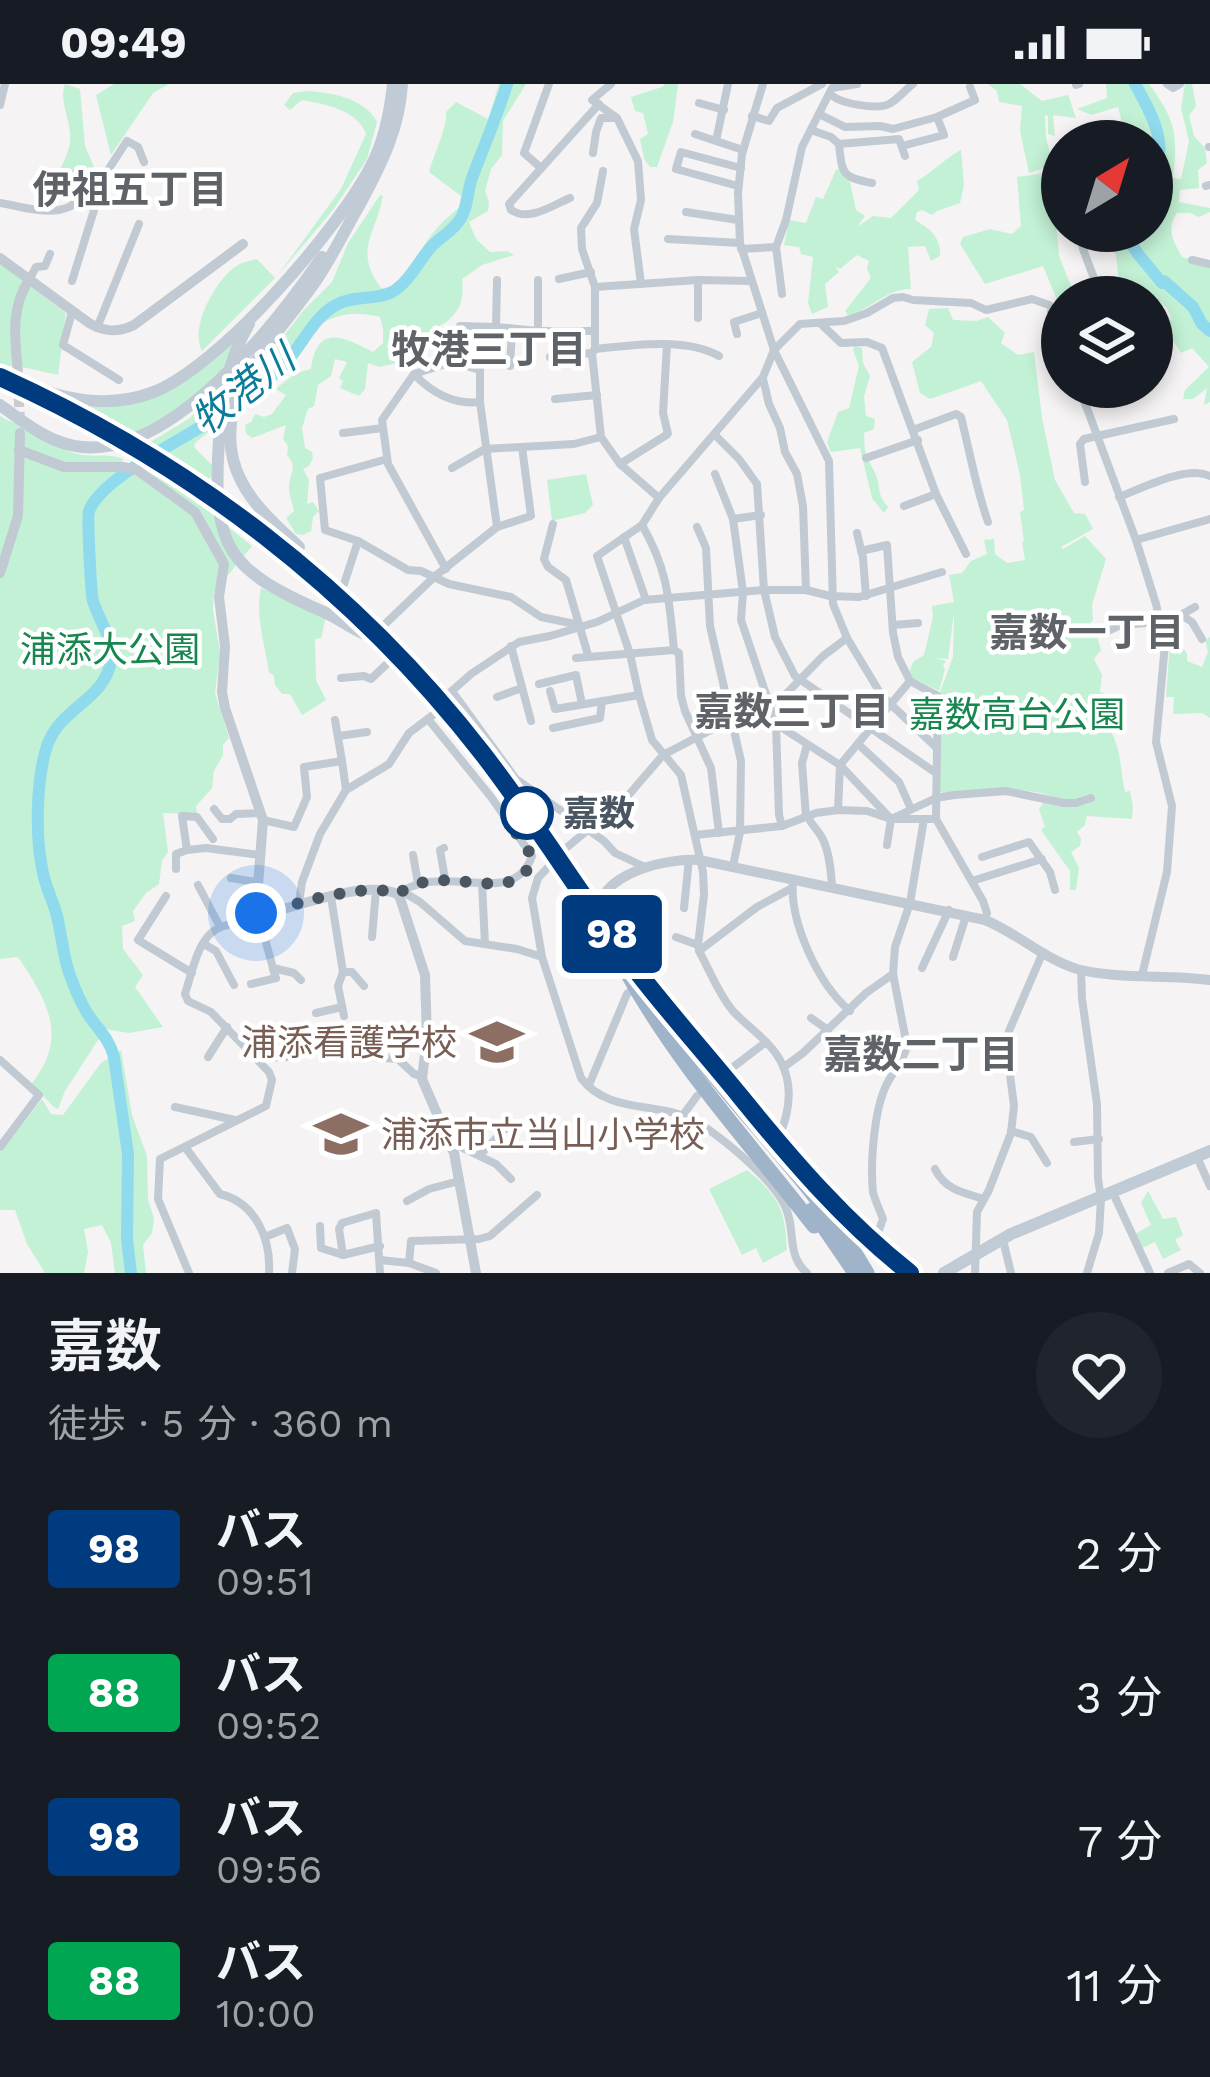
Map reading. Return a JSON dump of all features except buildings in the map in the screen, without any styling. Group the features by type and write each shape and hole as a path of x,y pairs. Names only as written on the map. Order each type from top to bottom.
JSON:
{"highway":[{"path":"5,379 176,471 244,518 270,530 391,660 441,705 458,713 466,733"},
{"path":"69,415 292,555 382,628 705,1080 825,1209 872,1273"},
{"path":"292,555 377,633 466,733 565,857 662,1034 850,1273"},
{"path":"634,978 812,1182 857,1240 872,1273"},
{"path":"748,1125 817,1216 850,1273"}],"main road":[{"path":"292,555 237,471 230,421 245,377 317,280 391,142 397,84"},
{"path":"5,379 68,398 105,401 158,391 188,374 263,304 322,238 363,180 386,130 397,84"},
{"path":"0,405 45,436 80,447 123,442 152,430 182,411 257,342 358,207"},
{"path":"263,304 230,361 222,401 217,480 220,521 245,568 269,586 365,634"},
{"path":"944,1273 1002,1238 1203,1154"}],"street":[{"path":"0,105 5,84"},
{"path":"542,168 524,153 549,84"},
{"path":"611,84 592,100 617,118 638,161 641,200 634,229 641,284"},
{"path":"716,141 728,84"},
{"path":"763,84 743,150 738,186 741,246 774,350 829,460 833,604 847,638 882,696 937,748"},
{"path":"752,116 769,121 777,107 828,88 857,84"},
{"path":"1167,84 1173,88 1180,84"},
{"path":"828,88 843,105 880,106 907,86"},
{"path":"819,114 845,127 893,129 975,100 970,87"},
{"path":"782,294 776,248 802,147 828,88"},
{"path":"699,103 724,110"},
{"path":"570,198 520,216 509,204 599,104"},
{"path":"839,144 898,139 904,151 944,135 937,117"},
{"path":"593,154 601,118 617,118"},
{"path":"811,130 839,144 844,174 872,183"},
{"path":"695,134 743,150"},
{"path":"0,203 58,210 72,204 97,184 127,141 138,147 143,162"},
{"path":"738,186 676,169 681,152 741,168"},
{"path":"603,171 597,203 581,228 582,248 595,287 601,436 620,464 659,498"},
{"path":"72,281 95,207 97,184"},
{"path":"686,212 738,220"},
{"path":"97,328 140,224"},
{"path":"668,238 776,248"},
{"path":"0,258 97,328 116,331 134,325 243,244"},
{"path":"5,379 16,306 36,267 45,266 50,254"},
{"path":"1192,260 1210,264"},
{"path":"559,279 591,272"},
{"path":"496,327 497,280"},
{"path":"538,280 538,331"},
{"path":"698,280 698,318"},
{"path":"595,287 751,281"},
{"path":"684,908 694,836 681,775 652,740 630,652 597,556 641,525 763,377 774,350 800,324 851,319 903,297 971,303 986,310 1032,299 1041,302"},
{"path":"73,312 63,345 118,380"},
{"path":"737,334 734,322 762,313"},
{"path":"819,322 841,343 867,342 882,348 936,494 966,554"},
{"path":"460,326 594,331"},
{"path":"510,366 512,329"},
{"path":"550,356 650,343 709,350 718,356"},
{"path":"620,464 668,434 663,413 667,344"},
{"path":"446,569 387,459 382,420 414,374 452,362 480,370 497,527"},
{"path":"414,374 429,391 464,404 480,402"},
{"path":"763,377 785,452 797,474 806,590"},
{"path":"555,399 597,395"},
{"path":"1088,408 1136,540 1165,644 1156,742 1172,806 1167,872 1142,975"},
{"path":"866,458 956,414 962,417 977,494 988,522"},
{"path":"1085,482 1080,444 1084,439 1174,419"},
{"path":"343,433 383,428"},
{"path":"0,573 4,547 18,516 20,433"},
{"path":"715,435 758,484 764,590 775,637 799,680 936,773"},
{"path":"452,468 485,449 574,444 601,436"},
{"path":"382,628 434,577 497,527 531,516 522,447"},
{"path":"20,450 64,467 137,470 195,512 224,564 219,597 225,646 222,692 262,817 255,905 277,974"},
{"path":"387,459 320,478 325,530 358,541 408,571 511,597 541,616 581,626"},
{"path":"1119,497 1200,471 1210,476"},
{"path":"715,474 733,520 743,592 741,620 776,724 782,826"},
{"path":"904,506 936,494"},
{"path":"733,520 761,515"},
{"path":"1136,540 1210,520"},
{"path":"553,524 544,560 566,580 588,655"},
{"path":"641,525 658,552 669,597 674,650"},
{"path":"697,527 706,548 710,626 741,761 740,832 734,866"},
{"path":"857,533 866,596"},
{"path":"623,537 646,600"},
{"path":"344,584 358,541"},
{"path":"862,551 887,545 898,658 910,681 938,696 935,819 972,881 987,913 985,920"},
{"path":"298,903 320,834 346,790 389,764 409,734 471,674 511,646 597,622 646,600 764,590 866,596 942,572"},
{"path":"1106,632 1121,625 1161,621 1195,607"},
{"path":"1181,615 1192,622 1202,639"},
{"path":"893,625 918,623"},
{"path":"807,1273 793,1255 783,1202 705,1127 683,1114 608,1100 588,1087 576,1065 542,956 532,898 545,870 626,798 663,755 732,719 769,706 847,638"},
{"path":"511,646 531,721"},
{"path":"576,658 679,653 685,711 711,768 719,832"},
{"path":"341,678 371,679 391,660"},
{"path":"539,684 576,675 582,704"},
{"path":"838,810 840,765 910,681"},
{"path":"497,697 522,688"},
{"path":"550,692 555,709 638,695"},
{"path":"600,718 602,701"},
{"path":"441,705 476,721 510,772 615,853 645,867"},
{"path":"398,894 418,883 445,879 482,884 511,880 524,874 532,856 491,797 441,705"},
{"path":"553,728 612,718"},
{"path":"335,720 346,790"},
{"path":"776,724 840,765 891,819"},
{"path":"339,736 368,732"},
{"path":"858,744 899,782 911,809"},
{"path":"807,746 802,764 807,816 826,850 832,886"},
{"path":"214,809 222,819 236,814 293,827 307,797 304,767 342,761"},
{"path":"891,819 936,798 1006,791 1064,803 1091,798"},
{"path":"694,836 782,826 838,810 867,811 891,819 935,819"},
{"path":"187,850 182,816 196,817 214,839"},
{"path":"887,845 891,819"},
{"path":"874,1244 883,1219 874,1195 879,1107 907,1046 893,974 895,947 910,903 924,819"},
{"path":"982,856 1029,842 1055,890"},
{"path":"444,848 440,850 445,879"},
{"path":"176,869 176,854 187,850 260,855"},
{"path":"1004,850 1010,869"},
{"path":"413,855 418,883"},
{"path":"565,857 590,890 597,892 645,867 694,860 966,914 1012,932 1081,970 1210,980"},
{"path":"972,881 1042,859"},
{"path":"694,860 703,872 699,948 730,1008 766,1042 788,1080 789,1110 777,1141"},
{"path":"231,878 256,882"},
{"path":"699,948 792,883"},
{"path":"792,883 793,910 804,941 833,996 850,1010"},
{"path":"482,884 485,944"},
{"path":"198,885 220,927"},
{"path":"598,914 607,889"},
{"path":"372,937 376,890"},
{"path":"189,1273 158,1199 160,1160 266,1106 272,1075 211,1012 188,1001 184,994 210,932 298,903 389,890 420,902 465,940 542,956"},
{"path":"398,894 425,975 427,1037 422,1076 449,1141 476,1273"},
{"path":"166,896 138,940 192,973"},
{"path":"316,1013 343,1012 338,986 343,971 331,897"},
{"path":"922,968 949,910"},
{"path":"953,957 966,914"},
{"path":"676,937 699,948"},
{"path":"204,944 215,950 234,985"},
{"path":"975,1273 975,1221 1011,1131 1014,1106 1007,1042 1042,952"},
{"path":"1081,970 1097,1104 1097,1179 1150,1273"},
{"path":"343,971 352,972 364,986"},
{"path":"251,985 277,974 294,974 301,980"},
{"path":"784,1067 893,974"},
{"path":"588,1087 634,978"},
{"path":"811,1018 828,1030"},
{"path":"208,1057 227,1027"},
{"path":"244,1045 261,1036"},
{"path":"728,1071 766,1042"},
{"path":"358,1056 398,1059 422,1076"},
{"path":"256,1058 288,1058"},
{"path":"0,1060 39,1095 0,1147"},
{"path":"683,1114 698,1096"},
{"path":"175,1108 237,1120"},
{"path":"480,1155 505,1129"},
{"path":"1011,1131 1031,1137 1047,1163"},
{"path":"1074,1142 1099,1139"},
{"path":"449,1141 496,1164 511,1179"},
{"path":"184,1147 220,1194 253,1214 265,1237 269,1273"},
{"path":"1203,1154 1210,1186"},
{"path":"935,1169 951,1188 984,1199"},
{"path":"407,1201 459,1181"},
{"path":"812,1182 910,1273"},
{"path":"1087,1273 1107,1195"},
{"path":"410,1263 411,1241 490,1236 537,1196"},
{"path":"343,1255 342,1223 376,1213 380,1273"},
{"path":"320,1226 321,1248 343,1255 380,1246"},
{"path":"265,1237 287,1228 295,1249 292,1273"},
{"path":"1002,1238 1011,1273"},
{"path":"380,1260 410,1263 436,1273"},
{"path":"1168,1273 1190,1264 1200,1273"}],"green space":[{"path":"65,84 80,89 85,146 99,179 80,196 72,177 59,172 70,143"},
{"path":"114,84 169,84 153,93 111,155 96,95"},
{"path":"499,84 526,84 503,121 502,155 491,169 485,191 488,211 469,222 476,239 490,252 514,255 482,265 462,279 458,308 435,328 437,333 423,348 403,352 397,363 379,367 368,363 365,389 359,396 340,388 347,362 335,359 331,376 318,385 302,428 305,448 313,458 303,469 309,480 307,504 313,502 319,511 311,531 296,534 286,518 294,511 289,489 293,467 283,439 286,425 252,438 245,425 255,414 272,414 286,395 278,387 296,373 311,369 325,340 341,338 373,352 383,343 380,317 342,315 313,329 260,376 262,364 332,282 348,243 380,195 367,252 369,263 381,288 407,285 426,242 459,208 461,196 429,172 446,112 456,102 488,119"},
{"path":"678,84 673,122 657,167 650,167 640,139 648,134 643,113 635,111 631,97"},
{"path":"988,84 1020,84 1042,101 1068,95 1076,118 1053,115 1053,120 1048,120 1045,115 1041,120 1041,169 1029,173 1020,131 1022,106 999,102 997,91"},
{"path":"1106,84 1149,84 1170,120 1121,120 1118,107 1091,115 1077,109 1107,98"},
{"path":"1185,84 1192,84 1196,106 1189,116 1207,163 1198,170 1199,188 1180,190 1179,202 1210,208 1210,212 1199,217 1177,213 1173,223 1173,178 1181,179 1189,141 1181,108"},
{"path":"306,91 356,102 377,122 367,159 333,210 278,275 341,189 366,134 356,119 340,110 302,100 290,110 284,105 293,93"},
{"path":"961,150 964,185 960,203 932,215 917,212 915,220 934,234 940,256 931,261 925,246 908,247 911,289 894,292 848,315 845,311 871,278 869,261 857,255 840,269 835,266 839,272 825,284 828,307 812,314 808,303 813,257 801,254 799,247 784,245 789,220 806,223 816,197 823,199 836,170 844,167 856,210 865,216 857,227 873,216 891,218 919,190 917,181"},
{"path":"1041,174 1041,252 1059,252 1067,276 1047,276 1043,266 985,284 960,244 963,237 990,229 1012,234 1021,226 1017,177"},
{"path":"1173,237 1182,257 1210,265 1210,402 1204,405 1207,388 1193,399 1183,399 1185,390 1209,367 1192,348 1181,353 1173,341 1173,276 1118,276 1116,254 1173,252"},
{"path":"257,259 275,278 202,351 199,330 214,292 230,271"},
{"path":"0,263 66,313 58,375 0,365"},
{"name":"嘉数高台公園","path":"948,308 953,320 988,317 1005,333 1001,343 1018,355 1034,352 1055,480 1074,513 1085,514 1093,529 1061,547 1085,536 1106,559 1090,623 1101,650 1094,659 1102,675 1100,692 1107,695 1132,819 1087,816 1077,832 1080,846 1071,852 1079,868 1076,890 1070,890 1070,871 1041,830 1045,827 1039,809 1045,800 1064,805 1092,795 1068,800 1016,790 939,790 940,692 953,657 954,612 948,659 936,658 946,661 939,691 909,673 913,662 924,655 932,606 954,602 949,575 962,573 971,561 987,554 984,540 994,539 995,554 1007,563 1025,560 1020,475 1007,420 981,381 930,399 920,393 912,362 931,347 934,333 925,325 929,309"},
{"path":"236,340 225,367 208,386 130,435 74,406 76,402 125,403"},
{"path":"855,346 862,348 870,376 864,396 866,416 875,419 874,429 864,433 865,446 888,507 884,513 872,498 860,448 831,452 827,442 838,412 849,408 859,366"},
{"path":"208,399 216,403 212,429 194,447 212,465 212,476 206,481 149,443 190,418"},
{"name":"浦添大公園","path":"0,416 73,453 123,459 190,498 252,546 214,592 220,652 215,693 229,738 212,788 196,806 197,814 163,813 168,852 159,884 133,911 135,921 122,926 123,949 143,975 135,987 163,1027 129,1033 105,1029 58,1109 32,1083 50,1050 45,1004 18,957 0,959"},
{"path":"586,474 593,505 585,513 552,521 547,480"},
{"path":"261,588 326,617 321,638 315,639 316,680 326,700 302,715 269,672 260,620"},
{"path":"1183,623 1173,632 1187,661 1202,667 1208,652 1205,640 1210,637 1210,718 1202,713 1173,714 1174,697 1166,697 1167,624"},
{"path":"121,1050 132,1115 147,1156 148,1200 154,1218 152,1233 143,1245 146,1273 115,1273 111,1243 102,1225 84,1229 88,1252 84,1273 45,1273 27,1244 15,1210 0,1210 0,1153 42,1099 51,1114 63,1115 101,1063"},
{"path":"747,1170 773,1196 784,1224 787,1250 763,1263 756,1248 742,1255 709,1189"},
{"path":"1148,1191 1163,1219 1176,1217 1183,1235 1175,1240 1181,1250 1163,1259 1155,1242 1142,1248 1135,1234 1151,1225 1141,1203"}],"waterway":[{"name":"牧港川","path":"131,1273 128,1154 114,1057 68,971 39,843 39,792 47,746 62,722 100,686 111,661 92,595 89,511 125,473 270,378 329,310 345,301 384,295 403,284 462,216 507,84"},
{"path":"1135,84 1154,120"},
{"path":"1137,252 1162,283 1193,307 1210,331"}],"tunnel":[{"path":"18,382 20,423"}],"bus line":[{"name":"98","path":"0,377 118,436 190,481 278,544 366,622 482,752 637,971 777,1141 860,1232 910,1273"}],"place":[{"name":"嘉数","path":"527,813"},
{"name":"浦添看護学校","path":"497,1042"},
{"name":"浦添市立当山小学校","path":"341,1134"}],"district":[{"name":"伊祖五丁目","path":"130,189"},
{"name":"牧港三丁目","path":"489,349"},
{"name":"嘉数一丁目","path":"1087,632"},
{"name":"嘉数三丁目","path":"792,711"},
{"name":"嘉数二丁目","path":"921,1054"}],"route":[{"path":"256,913 262,916 341,894 386,889 398,894 410,885 436,879 487,885 511,880 524,874 531,862 532,856 512,827 527,813"}]}
